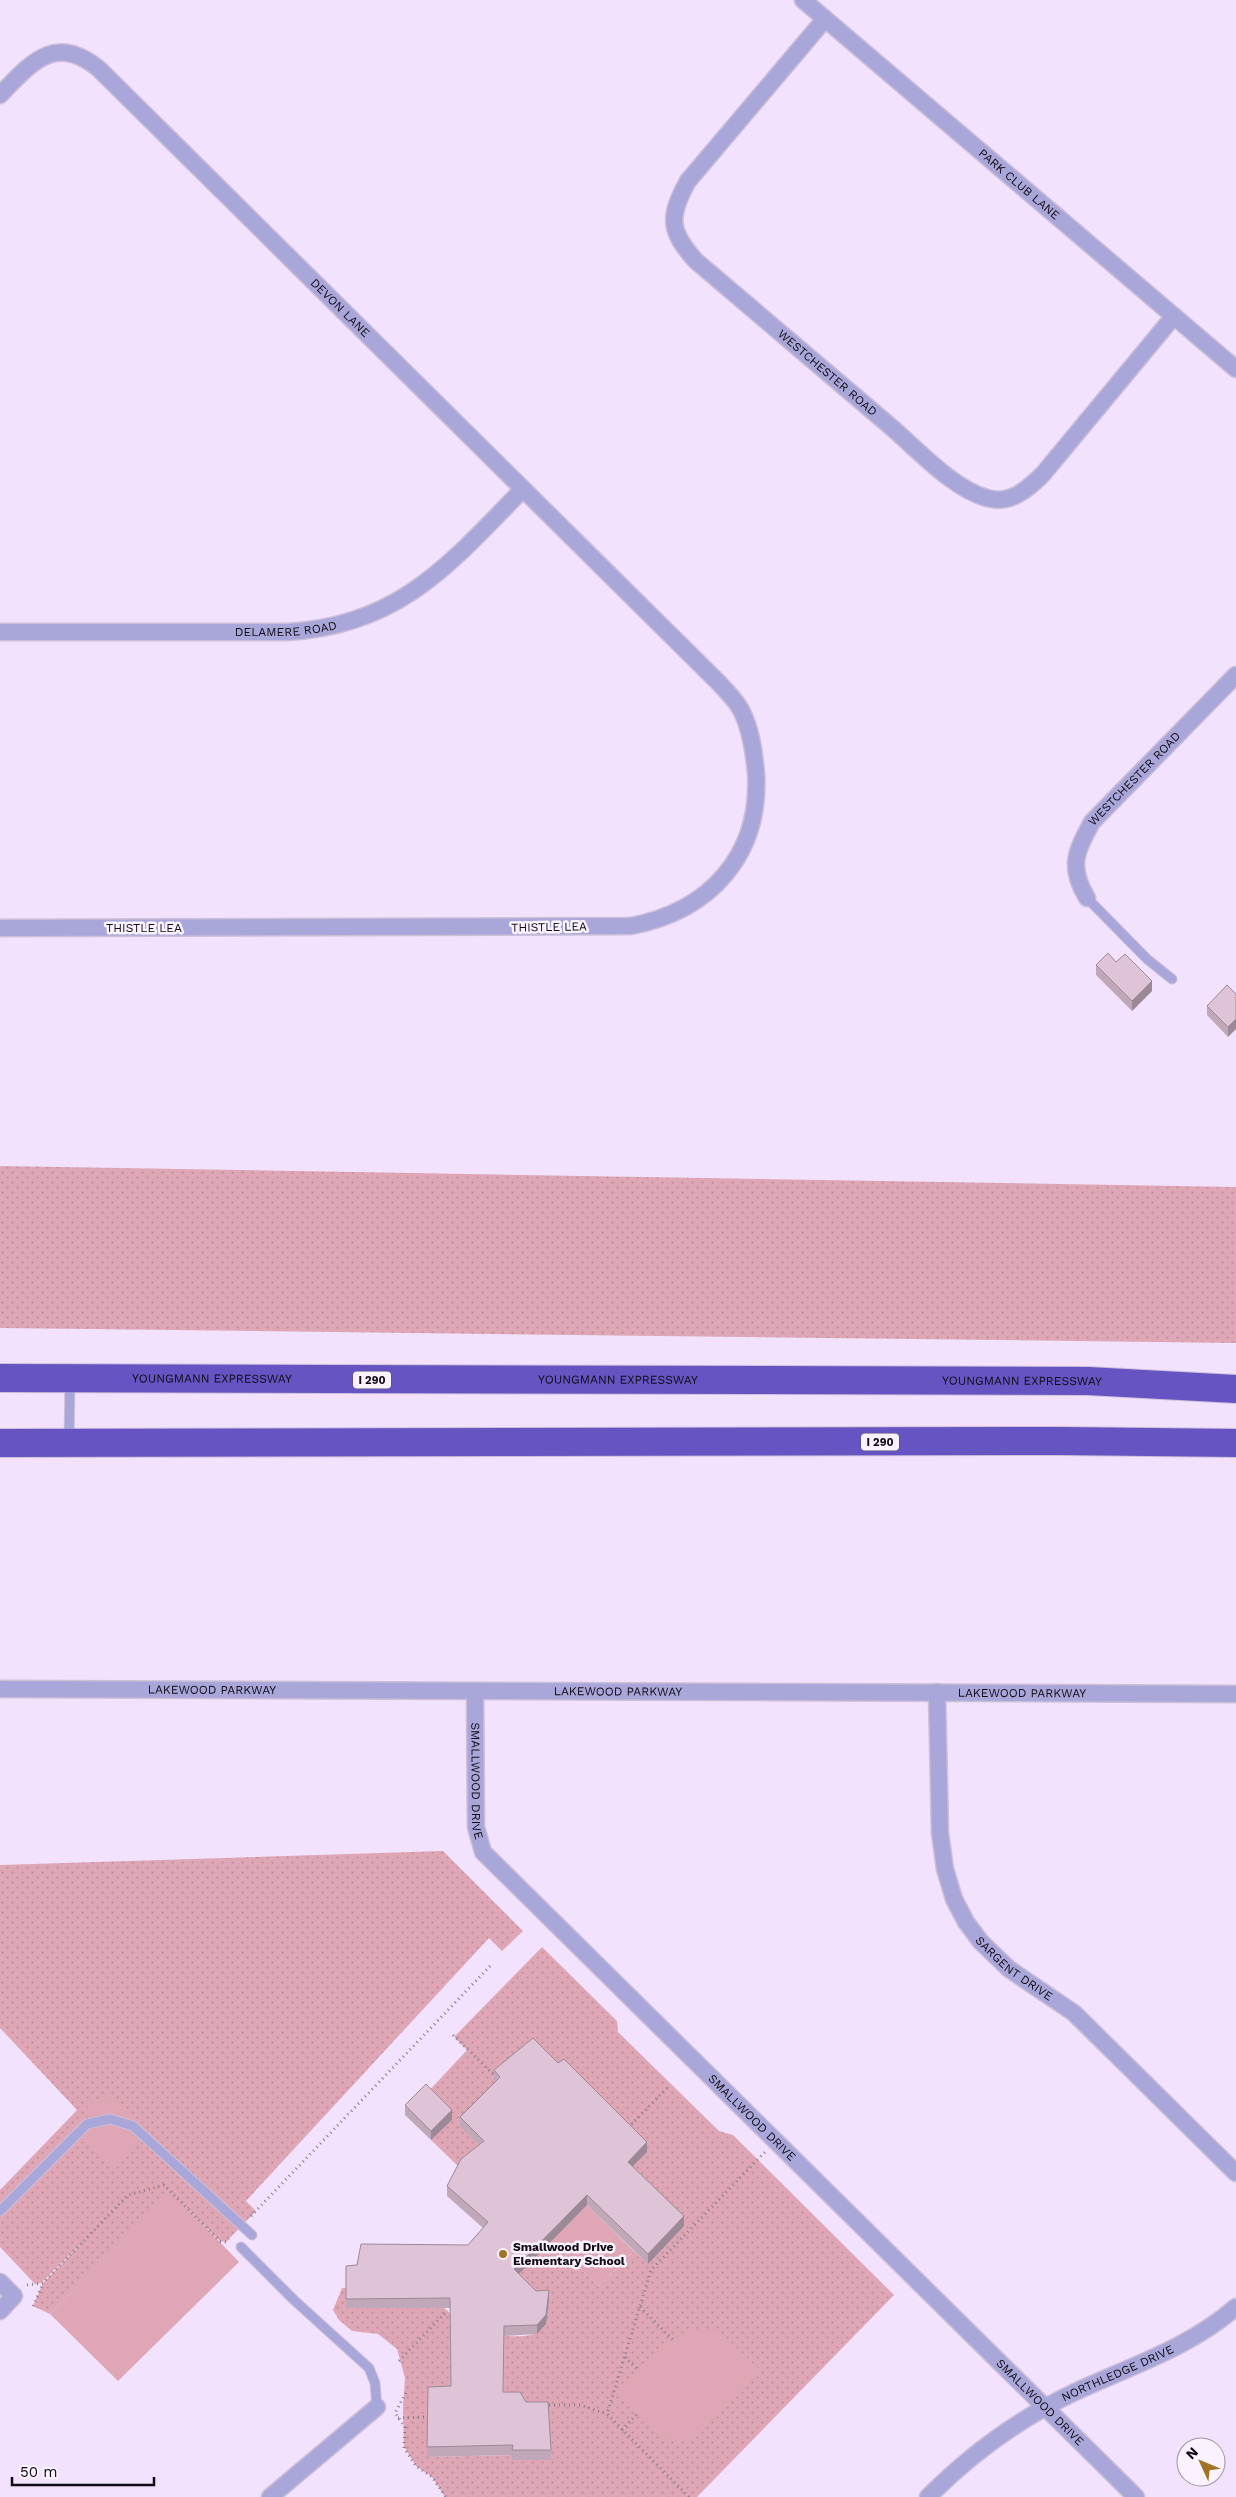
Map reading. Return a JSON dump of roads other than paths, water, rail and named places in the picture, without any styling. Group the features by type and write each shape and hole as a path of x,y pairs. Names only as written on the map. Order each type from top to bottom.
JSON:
{"highway":[{"name":"YOUNGMANN EXPRESSWAY","path":"0,1378 1088,1381 1236,1389"},
{"name":"I 290","path":"0,1444 1061,1441 1236,1444"}],"street":[{"name":"PARK CLUB LANE","path":"803,0 1236,369"},
{"name":"WESTCHESTER ROAD","path":"825,19 688,181 678,199 674,214 675,231 680,244 696,261 852,394 949,476 972,493 989,499 1017,496 1043,474 1174,316"},
{"name":"DEVON LANE","path":"0,95 26,68 45,55 58,51 72,53 99,69 614,579"},
{"name":"DELAMERE ROAD","path":"0,632 286,632 341,625 384,609 416,591 454,559 523,489"},
{"name":"THISTLE LEA","path":"0,928 631,926 655,921 678,912 700,898 720,881 735,862 746,840 754,813 757,788 755,759 748,725 740,708 719,683 614,579"},
{"name":"WESTCHESTER ROAD","path":"1087,898 1078,883 1076,851 1092,822 1236,675"},
{"name":"LAKEWOOD PARKWAY","path":"0,1689 1236,1694"},
{"name":"SMALLWOOD DRIVE","path":"475,1691 476,1827 483,1852 1136,2497"},
{"name":"SARGENT DRIVE","path":"937,1692 940,1833 945,1869 954,1899 966,1922 981,1942 1009,1969 1074,2013 1236,2173"},
{"path":"0,2311 14,2296 3,2285"},
{"name":"NORTHLEDGE DRIVE","path":"928,2497 980,2449 1046,2407 1075,2392 1162,2356 1206,2330 1236,2308"},
{"path":"270,2497 377,2407"}],"lane":[{"path":"1087,898 1147,959 1172,980"},
{"path":"69,1443 70,1378"},
{"path":"0,2211 86,2124 110,2119 133,2126 252,2235"},
{"path":"241,2247 294,2300 369,2368 376,2383 377,2407"}],"place":[{"name":"Smallwood Drive Elementary School","path":"503,2254"}]}
